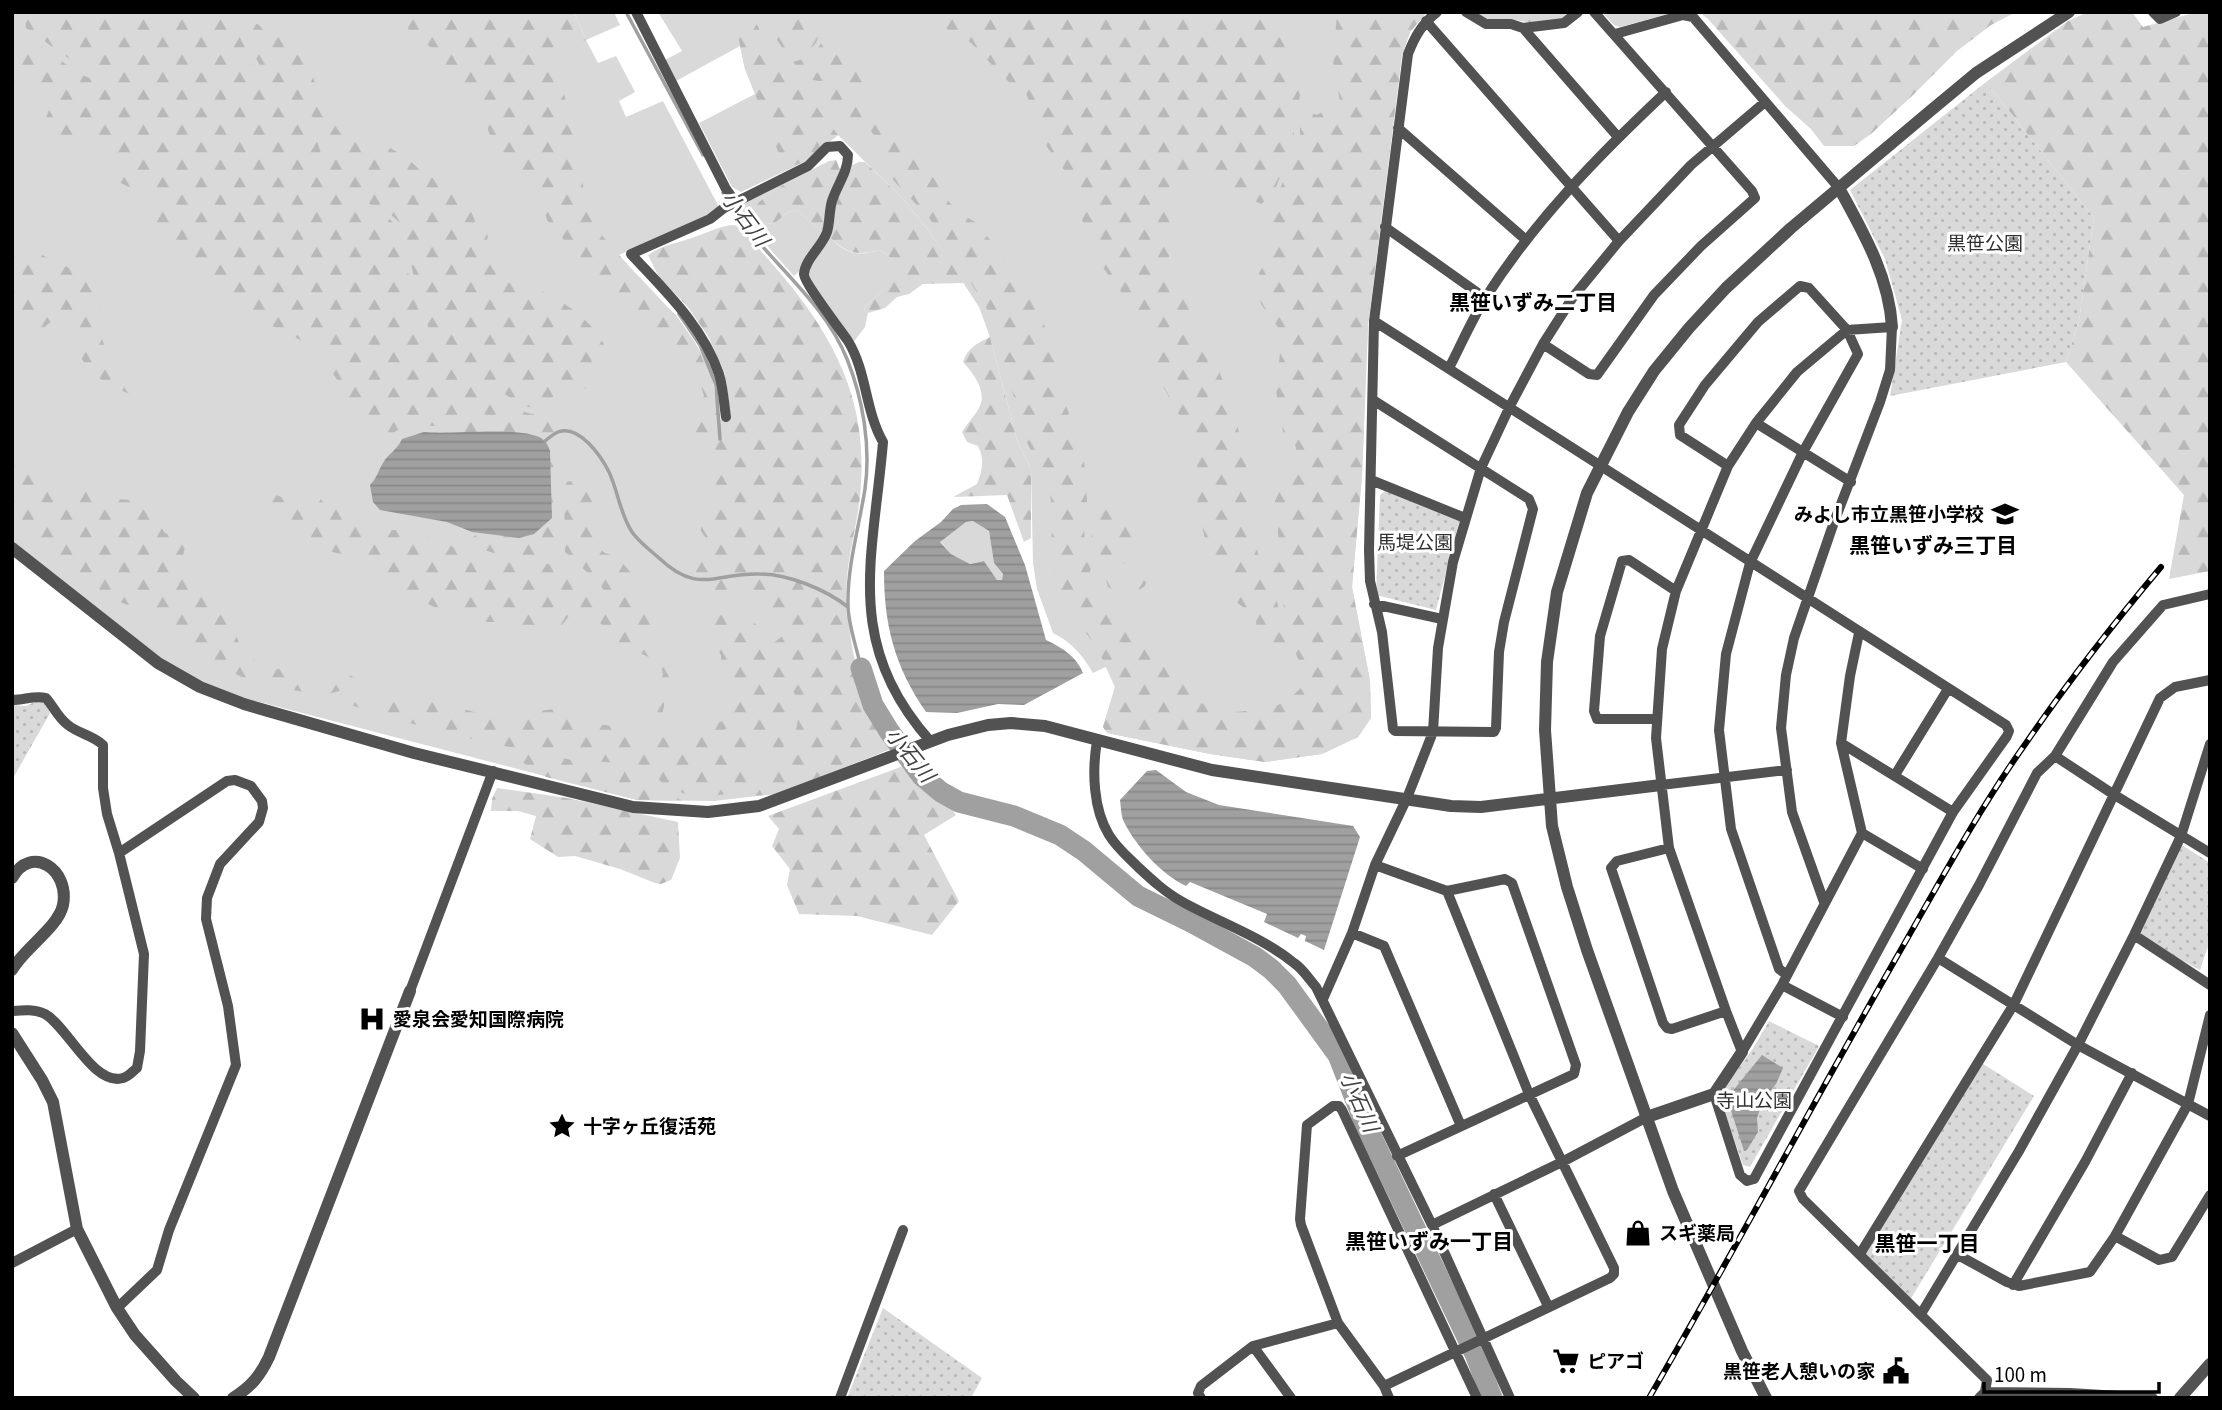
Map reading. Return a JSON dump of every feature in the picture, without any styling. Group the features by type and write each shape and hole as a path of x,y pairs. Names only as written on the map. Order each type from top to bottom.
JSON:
{"street":[{"path":"636,12 732,205"},
{"path":"1373,401 1528,499 1533,509 1504,622 1499,652 1494,732 1392,729 1382,632 1374,604 1369,550 1374,321 1385,227 1408,54 1416,34 1437,12"},
{"path":"1466,12 1486,24 1511,24 1523,28 1564,23 1578,12"},
{"path":"1542,344 1590,374 1597,375 1654,295 1701,246 1755,198 1752,191 1594,12"},
{"path":"1765,1397 1742,1351 1673,1191 1571,900 1552,826 1549,799 1545,695 1557,592 1587,492 1628,412 1654,371 1689,328 1726,288 1839,188 1976,73 2068,12"},
{"path":"2153,12 2160,19 2176,12"},
{"path":"1615,34 1684,15 1693,17 1839,188 1883,276 1890,304 1890,370 1794,638 1786,675 1781,727 1794,821 1824,902"},
{"path":"1426,21 1619,241"},
{"path":"1523,28 1618,137"},
{"path":"1449,368 1485,298 1526,240 1618,137 1665,92"},
{"path":"1323,999 1352,933 1375,865 1407,798 1433,732 1438,648 1453,562 1481,468 1510,406 1542,344 1573,297 1619,241 1691,165 1765,102"},
{"path":"1398,128 1526,240"},
{"path":"726,417 720,376 703,339 682,309 631,254 710,219 808,166 828,147 840,146 848,155 848,166 832,201 827,233 804,271 804,280 850,345 874,427 883,442 869,570 868,600 873,636 892,686 909,718 931,742"},
{"path":"1385,227 1485,298"},
{"path":"1728,466 1680,435 1679,425 1705,385 1758,322 1800,286 1805,286 1847,330 1858,354 1803,452 1750,563 1726,654 1719,730 1734,840 1784,980 1843,1017"},
{"path":"1374,321 2006,725 2009,732 1953,812 1754,1179 1750,1181 1740,1175 1714,1094"},
{"path":"1742,1052 1669,848 1656,719 1662,649 1676,591 1728,466 1756,423 1797,372 1847,330 1892,327"},
{"path":"1756,423 1851,482"},
{"path":"1371,481 1465,518"},
{"path":"12,548 158,663 200,687 244,704 414,753 633,807 708,812 759,806 931,742 988,725 1011,723 1045,726 1212,770 1451,806 1481,807 1787,770"},
{"path":"1656,719 1597,719 1594,711 1600,636 1622,561 1629,559 1676,591"},
{"path":"2153,1398 2070,1393 1982,1395 1987,1380 1803,1199 1799,1191 1938,958 2037,773 2055,756 2113,662 2163,605 2210,594"},
{"path":"1374,604 1442,619"},
{"path":"1432,1225 1647,1118 1714,1094 1784,980 1862,833 1841,743 1846,700 1860,633"},
{"path":"1860,1254 2014,1004 2160,698 2175,687 2210,680"},
{"path":"1895,775 1948,689"},
{"path":"12,700 38,696 46,698 61,720 103,745 105,801 144,954 137,1068 124,1078 109,1078 94,1067 48,1016 35,1010 12,1011"},
{"path":"1097,741 1094,758 1097,801 1109,835 1118,848 1157,885 1179,900 1278,951 1297,965 1316,987 1432,1225 1478,1339 1510,1398"},
{"path":"1841,743 1953,812"},
{"path":"1921,1314 1958,1255 2077,1045 2134,935 2181,836 2210,744"},
{"path":"2055,756 2210,853"},
{"path":"233,1398 250,1387 261,1375 269,1357 493,771"},
{"path":"117,1308 157,1270 169,1230 236,1065 228,1006 206,919 207,898 220,863 259,822 262,800 251,786 235,780 227,781 120,853"},
{"path":"1862,833 1923,869"},
{"path":"1669,848 1617,861 1611,868 1663,1023 1672,1030 1726,1011"},
{"path":"12,878 26,864 40,862 54,869 62,880 63,905 55,920 19,958 12,970"},
{"path":"1375,865 1447,891 1505,879 1512,883 1576,1065 1574,1074 1397,1156"},
{"path":"1384,1386 1614,1274 1614,1268 1529,1094 1447,891"},
{"path":"1352,933 1384,946 1461,1126"},
{"path":"2134,935 2210,985"},
{"path":"1938,958 2077,1045 2210,1115"},
{"path":"1958,1255 2019,1286 2090,1272 2115,1236 2188,1104 2210,1015"},
{"path":"12,1033 43,1080 53,1102 77,1229 117,1308 135,1335 194,1398"},
{"path":"2013,1285 2097,1141 2132,1073"},
{"path":"1389,1398 1384,1386 1338,1323 1300,1219 1307,1125 1337,1105 1342,1110 1457,1350 1477,1398"},
{"path":"1494,1194 1548,1306"},
{"path":"2115,1236 2159,1260 2172,1257 2210,1195"},
{"path":"12,1264 77,1229"},
{"path":"840,1398 903,1230"},
{"path":"1201,1398 1198,1393 1201,1386 1253,1346 1338,1323"},
{"path":"1253,1346 1291,1398"},
{"path":"2184,1397 2210,1364"}],"green space":[{"path":"12,12 543,12 586,40 598,63 616,56 635,92 619,101 626,117 663,101 719,207 708,215 619,255 688,332 708,368 714,387 718,420 848,617 853,654 862,686 893,748 776,794 714,801 637,800 241,697 204,683 167,664 12,543"},
{"path":"32,12 227,12 266,89 311,120 330,184 342,197 387,216 395,225 427,342 440,358 525,412 539,414 558,405 563,408 558,417 558,541 552,552 543,558 518,559 466,544 478,533 527,537 548,522 546,442 537,436 459,432 447,426 431,426 412,421 393,433 388,433 373,422 357,420 347,414 344,390 312,346 249,314 240,300 216,276 181,257 173,244 180,232 153,219 145,195 119,182 108,160 96,146 86,141 62,137 46,118 52,102 48,93 12,85 12,25 78,73 92,79 94,72 82,68 26,28 25,20"},
{"path":"401,12 574,12 586,40 556,53 593,225 651,292 676,315 697,346 713,385 718,420 731,418 725,374 708,336 687,306 659,277 648,255 720,227 735,225 775,267 812,315 841,366 858,421 861,482 847,577 847,623 850,645 863,687 893,748 776,794 752,796 780,766 793,742 798,715 794,692 779,688 728,728 716,731 702,729 725,720 732,712 721,655 705,631 708,608 715,605 737,610 758,626 762,637 771,645 785,634 775,617 747,596 709,596 690,583 693,573 711,546 701,531 700,516 716,498 715,485 725,469 723,456 695,432 690,419 704,396 700,382 693,373 670,360 655,332 624,317 601,289 566,256 565,241 547,220 544,207 498,159 480,106 463,85 442,70 435,50 409,33 407,21"},
{"path":"574,12 614,12 620,25 586,40"},
{"path":"658,12 1427,12 1410,32 1402,55 1368,324 1362,476 1352,587 1370,681 1371,718 1358,737 1322,754 1265,762 1107,733 1103,727 1115,687 1106,667 1093,673 1076,650 1053,633 1037,589 1033,563 1031,469 1017,440 990,337 979,307 932,235 905,201 838,135 806,161 741,192 732,187 699,123 755,94 740,46 676,81 665,60 682,51"},
{"path":"733,12 751,12 762,35 838,135 806,161 785,169 745,69"},
{"path":"760,12 807,12 815,23 818,38 806,52 787,54"},
{"path":"927,12 1276,12 1300,95 1294,144 1273,194 1261,204 1242,193 1213,169 1203,170 1188,180 1178,188 1173,199 1179,231 1171,247 1166,273 1193,306 1194,322 1203,343 1212,354 1232,403 1246,463 1250,515 1263,578 1277,601 1284,638 1291,654 1280,662 1276,658 1276,644 1271,641 1264,645 1258,639 1256,621 1235,601 1230,576 1213,559 1197,504 1202,475 1193,456 1191,436 1156,374 1155,364 1160,356 1148,328 1095,257 1077,205 1073,182 1047,147 1026,93 1008,81 963,36 929,22"},
{"path":"1337,12 1427,12 1410,32 1402,55 1368,324 1362,476 1352,587 1370,681 1371,718 1358,737 1322,754 1265,762 1107,733 1103,727 1115,687 1097,647 1071,614 1058,587 1051,561 1050,492 1025,438 997,335 986,307 930,219 878,164 876,139 870,129 862,123 839,120 810,84 842,88 869,102 899,127 916,145 944,196 958,212 975,222 1026,283 1039,308 1055,360 1059,384 1084,459 1087,501 1085,548 1091,567 1091,586 1103,601 1124,611 1158,647 1164,661 1197,702 1216,704 1236,712 1266,709 1286,702 1304,685 1303,670 1288,636 1283,601 1271,584 1268,568 1279,543 1275,501 1285,478 1288,460 1296,451 1293,442 1284,437 1276,391 1282,333 1261,304 1259,273 1272,251 1269,211 1300,147 1304,110 1317,115 1340,101 1333,67"},
{"path":"1474,12 1570,12 1562,19 1531,23 1511,19 1489,20"},
{"path":"1602,12 1675,12 1620,27 1614,25"},
{"path":"1699,12 2016,12 1991,25 1957,51 1871,134 1854,146 1824,146"},
{"path":"2088,12 2132,12 2143,27 2197,12 2210,12 2210,571 2169,579 2184,495 2066,362 2079,320 2094,218 1986,82 2068,21"},
{"path":"238,15 259,25 265,32 290,41 309,60 315,84 331,100 334,110 332,121 341,134 349,140 374,138 405,157 425,174 451,188 471,210 476,224 486,231 488,237 484,252 505,281 543,292 578,314 604,344 609,366 583,391 576,385 564,387 535,409 520,404 444,355 432,341 399,222 381,209 344,192 337,185 331,176 317,122 307,111 270,85 235,18"},
{"path":"827,39 839,57 863,74 867,87 853,89 837,81 806,78 793,62 812,56"},
{"name":"黒笹公園","path":"1986,82 2094,218 2079,320 2066,362 1890,396 1902,320 1885,259 1850,190"},
{"path":"836,160 841,172 823,233 797,210 788,212 774,224 756,218 752,212 764,198 786,183"},
{"path":"829,161 786,183 764,198 752,212 761,221 774,224 788,212 797,210 823,233 801,270 794,276 737,206"},
{"path":"865,162 905,201 964,283 923,284 909,294 897,297 885,308 868,313 864,309 897,274 891,260 880,250 853,252 829,237 835,201 850,166"},
{"path":"12,236 42,255 97,281 103,299 95,320 106,350 124,372 156,399 157,403 153,406 146,403 100,379 87,368 61,321 51,322 43,329 29,330 12,308"},
{"path":"829,237 852,252 880,250 891,260 898,274 864,309 868,313 865,327 852,344 828,305 809,282 806,272"},
{"path":"990,337 1017,440 1031,469 1031,538 1024,542 1007,495 953,497 977,484 981,470 982,456 978,446 967,442 962,432 980,407 982,397 974,375 963,362 970,350"},
{"path":"12,438 22,454 44,469 58,485 97,490 113,499 135,500 146,506 165,533 174,536 185,547 183,556 169,566 168,571 174,576 192,578 200,588 212,592 233,627 241,648 248,656 267,667 290,671 314,682 340,672 362,681 363,685 324,695 260,685 200,658 172,624 160,615 113,600 12,524"},
{"path":"586,477 592,482 589,491 597,506 599,548 617,557 634,576 635,588 649,602 653,630 622,622 600,584 565,552 564,488 567,482"},
{"path":"266,491 309,508 315,508 323,496 339,499 381,530 408,530 467,552 522,565 548,564 562,556 596,587 616,625 650,637 673,668 662,714 653,710 663,674 661,668 652,659 618,646 605,627 596,621 586,617 569,616 559,629 546,630 507,622 479,621 446,612 394,587 385,567 353,550 340,554 326,549 268,505 264,499"},
{"name":"馬堤公園","path":"1385,491 1460,518 1436,610 1376,595 1380,495"},
{"path":"1110,508 1126,516 1136,529 1124,564 1113,563 1104,558 1093,540 1093,520 1099,513"},
{"path":"973,521 989,531 994,563 1003,574 1002,580 997,580 984,561 970,564 951,554 940,541 966,522"},
{"path":"1110,576 1139,577 1146,582 1145,586 1136,591 1122,592 1108,587 1106,579"},
{"path":"350,692 391,699 430,699 477,713 504,717 561,710 578,721 638,730 668,730 686,738 730,735 780,693 786,694 790,701 792,716 781,753 769,754 762,747 747,748 743,752 747,774 755,779 753,787 713,796 687,795 665,785 642,765 594,761 554,748 510,747 488,743 374,714 332,697"},
{"path":"39,700 46,703 50,713 12,780 12,705 26,706"},
{"path":"516,754 552,755 608,770 640,772 661,789 683,801 637,800 546,777 514,757"},
{"path":"906,765 945,800 956,815 924,835 959,901 932,935 857,916 799,914 787,885 790,869 772,846 779,829 768,816"},
{"path":"497,788 567,798 678,822 680,858 671,880 655,883 575,856 558,857 530,839 536,816 518,811 491,811"},
{"path":"2174,840 2210,863 2210,940 2200,970 2134,935"},
{"name":"寺山公園","path":"1769,1021 1819,1046 1750,1167 1743,1165 1719,1095 1752,1050"},
{"path":"1980,1062 2034,1096 1910,1300 1863,1251"},
{"path":"883,1308 982,1378 971,1398 847,1398"}],"shaded area":[{"path":"424,432 517,432 541,438 550,451 552,518 534,534 519,538 472,532 447,522 380,510 373,502 370,485 402,439"},
{"path":"987,504 1005,517 1025,565 1046,640 1068,653 1083,673 1024,705 998,704 957,713 926,712 906,679 893,645 886,610 884,571 915,541 961,505","holes":["973,521 989,531 994,563 1003,574 1002,580 997,580 984,561 970,564 951,554 940,542 966,522"]},
{"path":"1156,770 1186,792 1219,805 1353,826 1360,837 1324,950 1305,941 1306,936 1301,934 1298,938 1264,922 1267,914 1190,882 1186,886 1150,859 1124,822 1120,800 1147,771"},
{"path":"1762,1055 1783,1068 1776,1084 1763,1100 1757,1118 1758,1132 1744,1151 1727,1098"}],"waterway":[{"name":"小石川","path":"626,12 703,155"},
{"name":"小石川","path":"723,193 737,215 805,294 836,336 857,390 864,423 867,473 851,562 848,613 861,668"},
{"path":"679,314 700,345 716,385 720,439"},
{"path":"545,441 556,433 566,431 588,443 609,472 632,532 659,558 685,576 707,580 759,574 782,577 817,589 848,607"},
{"name":"小石川","path":"861,668 873,705 889,731 922,776 941,792 959,802 1014,816 1060,835 1084,851 1138,896 1255,957 1287,985 1338,1055 1363,1119 1475,1354 1492,1398"}],"railway":[{"path":"1649,1398 1974,823 2058,698 2161,567"}],"place":[{"name":"みよし市立黒笹小学校","path":"2005,514"},
{"name":"愛泉会愛知国際病院","path":"372,1019"},
{"name":"十字ヶ丘復活苑","path":"562,1126"},
{"name":"スギ薬局","path":"1638,1233"},
{"name":"ピアゴ","path":"1566,1361"},
{"name":"黒笹老人憩いの家","path":"1896,1371"}],"district":[{"name":"黒笹いずみ二丁目","path":"1533,303"},
{"name":"黒笹いずみ三丁目","path":"1933,546"},
{"name":"黒笹いずみ一丁目","path":"1429,1242"},
{"name":"黒笹一丁目","path":"1927,1244"}]}
